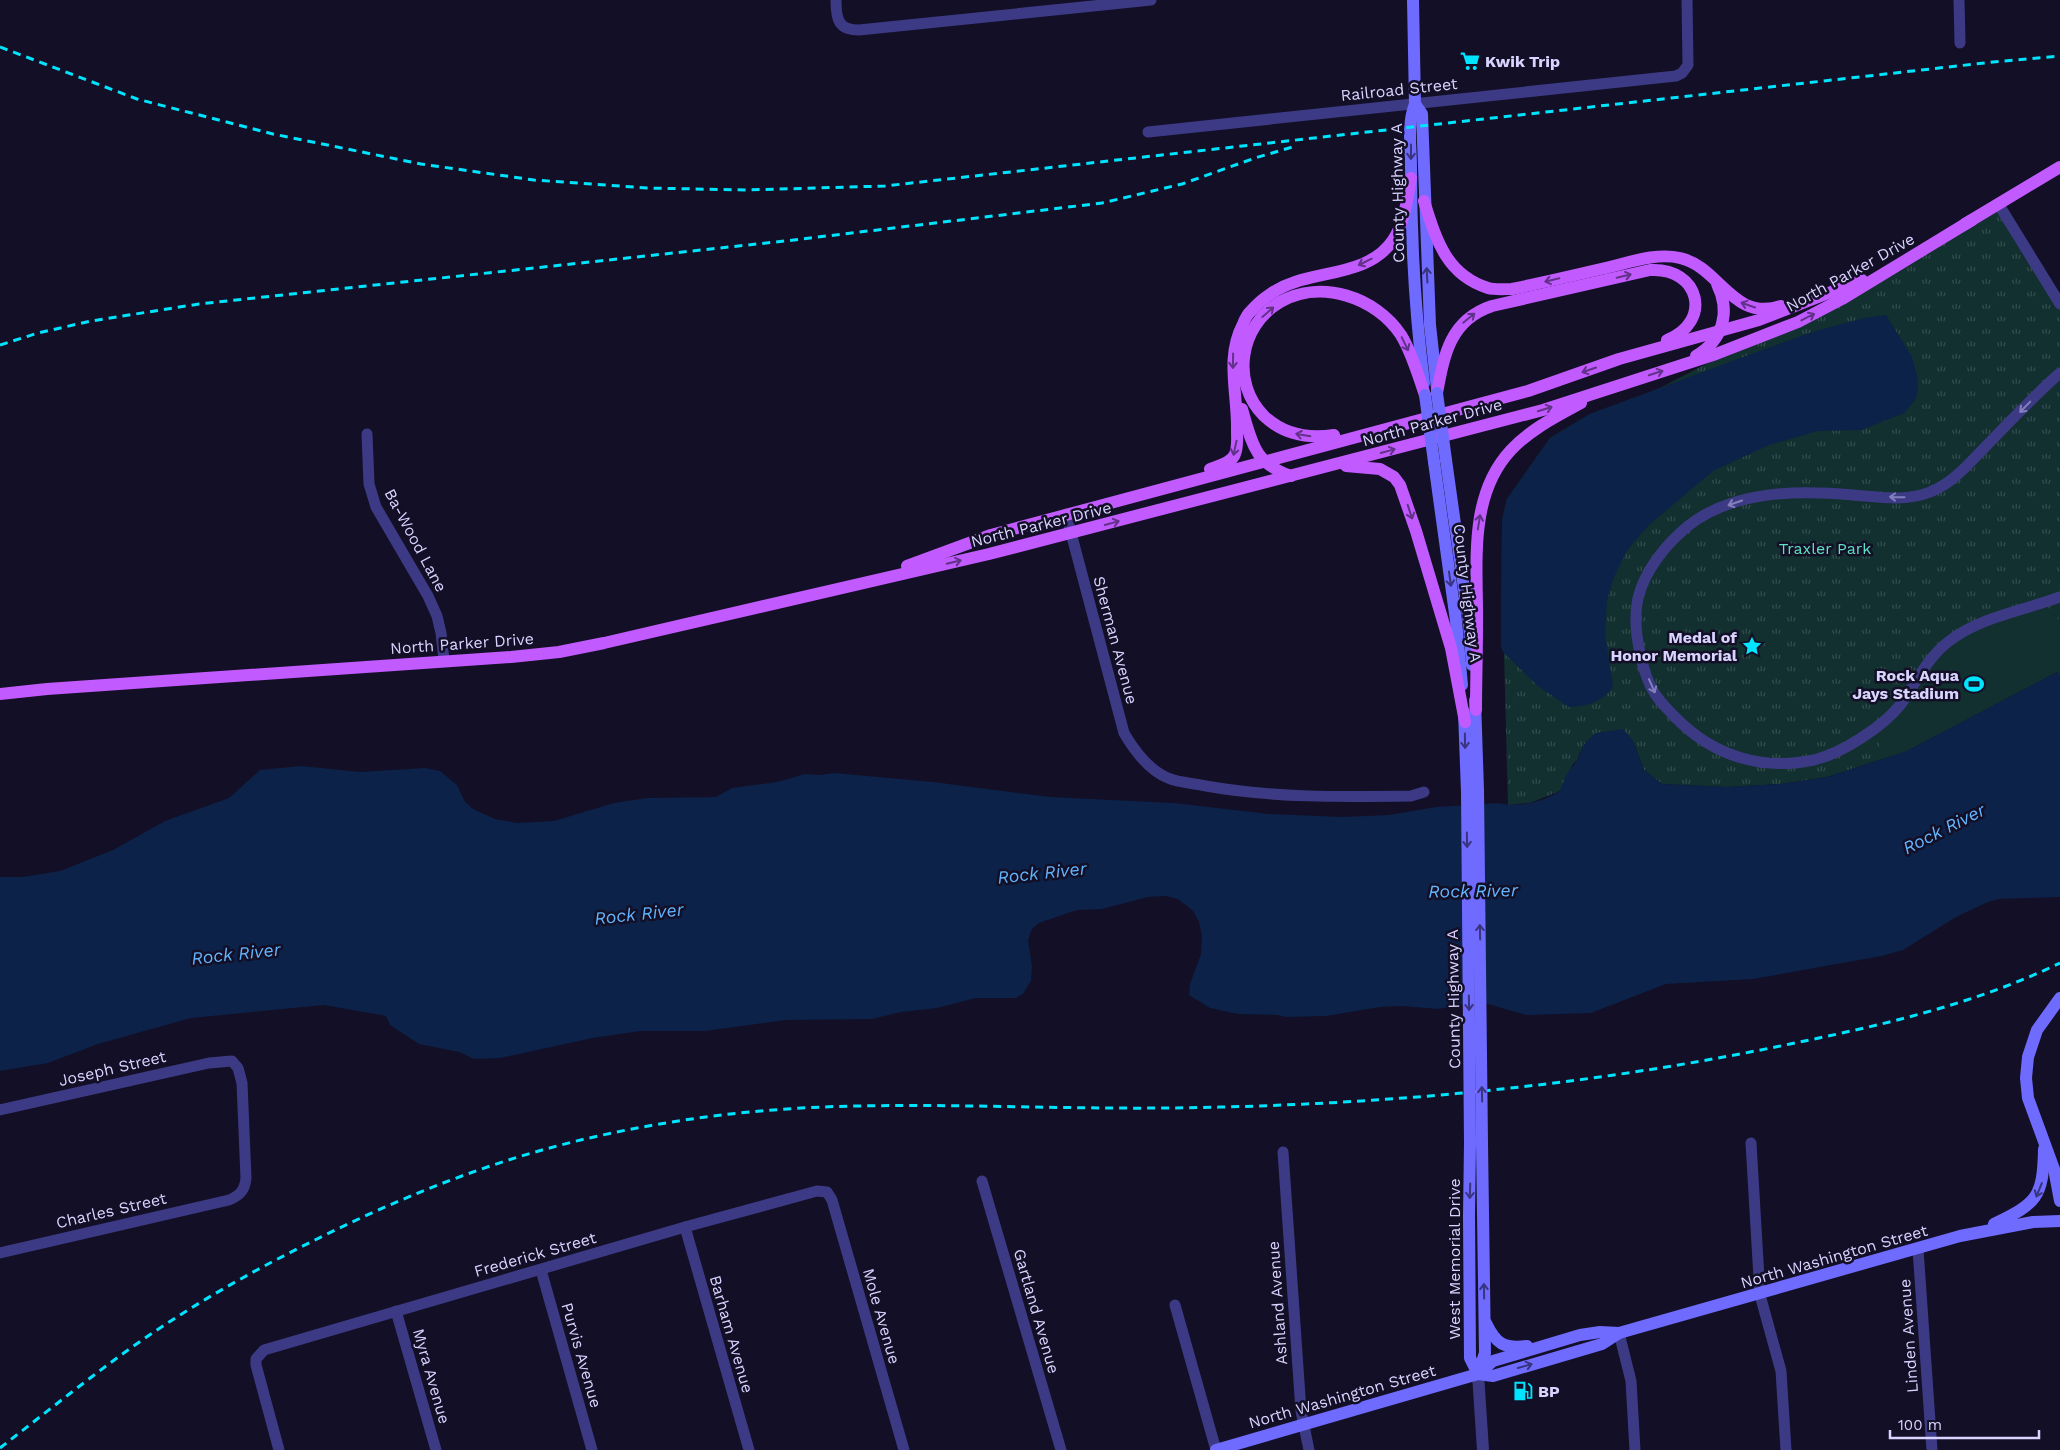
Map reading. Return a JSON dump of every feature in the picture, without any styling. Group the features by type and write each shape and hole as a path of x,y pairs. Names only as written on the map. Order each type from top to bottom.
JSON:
{"main road":[{"path":"1413,0 1415,104"},
{"name":"County Highway A","path":"1415,104 1411,114 1411,178 1416,293 1440,461 1472,791"},
{"name":"County Highway A","path":"1415,104 1422,114 1431,394"},
{"name":"North Parker Drive","path":"873,581 991,535 1528,390 1619,360 1759,320 1875,275 1999,205 2060,167"},
{"path":"1170,486 1229,461 1235,454 1238,422 1232,360 1239,330 1249,312 1276,290 1294,282 1349,269 1384,251 1393,240 1400,226 1411,178"},
{"path":"1424,201 1441,250 1453,267 1472,281 1490,289 1512,289 1643,259 1678,257 1690,261 1746,306 1772,308 1813,299"},
{"name":"North Parker Drive","path":"0,694 559,652 1071,534 1543,410 1716,354 1798,322 1842,299 1972,220"},
{"path":"1431,394 1444,357 1456,331 1468,318 1483,309 1650,270 1670,270 1683,278 1692,290 1696,306 1686,329 1676,337 1619,360"},
{"path":"1681,365 1708,349 1719,332 1723,322 1724,302 1716,281"},
{"path":"1386,427 1321,437 1306,436 1281,429 1271,422 1258,410 1250,397 1245,384 1243,370 1247,342 1260,319 1280,302 1306,293 1334,292 1359,300 1383,315 1400,335 1431,394"},
{"path":"1234,382 1248,432 1256,450 1264,462 1274,470 1291,476"},
{"path":"1476,710 1477,539 1479,519 1491,483 1510,451 1541,424 1609,388"},
{"name":"County Highway A","path":"1440,461 1469,624 1476,710 1472,791 1476,1143"},
{"path":"1334,465 1380,469 1394,477 1400,485 1451,648 1465,722"},
{"name":"North Parker Drive","path":"0,689 47,689"},
{"path":"2060,998 2037,1030 2028,1057 2026,1078 2028,1098 2054,1169 2060,1201"},
{"path":"1978,1232 2017,1213 2035,1198 2043,1173 2044,1142"},
{"name":"West Memorial Drive","path":"1476,1143 1485,1354 1478,1374"},
{"name":"West Memorial Drive","path":"1476,1143 1469,1214 1470,1358 1478,1374"},
{"name":"North Washington Street","path":"1216,1450 1478,1374 1492,1376 1602,1344 1620,1334 1978,1232 2033,1222 2060,1221"},
{"path":"1484,1319 1495,1339 1502,1345 1520,1347 1559,1341"},
{"name":"North Washington Street","path":"1478,1374 1493,1361 1559,1341 1600,1332 1620,1334"}],"street":[{"path":"836,0 837,16 842,25 851,30 1047,5 1151,0"},
{"name":"Railroad Street","path":"1148,132 1674,77 1682,73 1688,65 1686,0"},
{"path":"1959,0 1960,43"},
{"path":"1999,205 2060,304"},
{"path":"2060,373 1960,473 1930,492 1914,497 1896,498 1834,493 1770,495 1740,501 1704,516 1689,525 1670,543 1655,562 1639,596 1636,627 1643,664 1655,694 1687,729 1704,742 1724,753 1762,764 1787,764 1814,760 1853,744 1898,707 1940,648 1965,630 1985,621 2060,597"},
{"name":"Ba-Wood Lane","path":"367,434 369,484 376,507 428,596 437,616 444,660"},
{"name":"Sherman Avenue","path":"1066,514 1124,732 1134,750 1150,766 1168,778 1236,791 1314,797 1411,796 1424,792"},
{"name":"Joseph Street","path":"0,1110 209,1063 232,1061 238,1068 242,1082 246,1178 245,1189 229,1200"},
{"path":"1751,1143 1760,1295 1781,1372 1786,1450"},
{"name":"Ashland Avenue","path":"1283,1152 1301,1411 1309,1450"},
{"name":"Gartland Avenue","path":"982,1181 1061,1450"},
{"name":"Frederick Street","path":"279,1450 257,1372 256,1359 264,1350 685,1227 817,1191 827,1192"},
{"name":"Mole Avenue","path":"827,1192 832,1200 904,1450"},
{"name":"Charles Street","path":"0,1253 229,1200"},
{"name":"Barham Avenue","path":"685,1227 749,1450"},
{"name":"Linden Avenue","path":"1918,1249 1932,1450"},
{"name":"Purvis Avenue","path":"541,1270 592,1450"},
{"path":"1175,1305 1216,1450"},
{"name":"Myra Avenue","path":"396,1312 436,1450"},
{"path":"1620,1334 1631,1381 1635,1450"},
{"name":"West Memorial Drive","path":"1478,1374 1483,1450"}],"green space":[{"name":"Traxler Park","path":"1999,205 2060,304 2060,677 2057,672 1907,751 1827,777 1781,784 1727,787 1662,784 1644,770 1633,741 1580,752 1560,791 1530,803 1508,805 1504,653 1501,647 1502,520 1507,499 1550,438 1590,414 1658,389 1752,340 1798,322"},
{"name":"Rock Aqua Jays Stadium","path":"2044,603 2060,621 2060,677 2057,672 1907,751 1886,758 1872,729 1951,639"}],"water":[{"path":"1886,315 1912,357 1917,375 1916,399 1904,413 1861,430 1818,431 1769,445 1713,471 1649,525 1628,549 1614,577 1607,600 1605,635 1613,686 1605,696 1582,706 1569,707 1538,686 1504,653 1501,647 1502,520 1507,499 1550,438 1590,414 1743,357 1815,331 1864,318"},
{"name":"Rock River","path":"2057,672 2060,677 2060,897 1999,899 1988,902 1956,917 1903,950 1882,956 1753,979 1666,984 1591,1013 1526,1015 1481,1002 1438,1009 1402,1006 1380,1007 1326,1016 1286,1017 1238,1014 1210,1008 1189,995 1190,984 1201,954 1202,936 1199,922 1193,911 1178,899 1166,896 1148,897 1102,909 1077,910 1039,923 1032,929 1028,940 1032,966 1031,981 1023,994 1016,998 976,998 937,1008 901,1012 872,1019 785,1020 705,1031 640,1031 593,1038 500,1058 474,1059 459,1052 419,1044 390,1025 386,1016 324,1005 191,1018 98,1044 48,1063 0,1071 0,877 23,877 60,871 113,850 165,821 229,798 260,770 302,766 360,772 425,768 440,771 457,785 465,802 473,809 495,819 517,823 554,821 614,803 647,798 716,797 732,788 777,782 805,774 820,775 834,773 933,782 1050,797 1174,803 1269,814 1342,817 1389,815 1436,807 1498,803 1514,805 1546,798 1560,791 1566,775 1578,759 1587,741 1596,733 1623,729 1633,741 1644,770 1662,784 1727,787 1781,784 1827,777 1907,751"}],"railway":[{"path":"0,47 137,99 273,134 421,164 534,180 647,188 746,190 885,186 2060,56"},
{"path":"0,345 38,333 91,321 199,304 785,241 1102,203 1182,184 1255,158 1296,146"},
{"path":"0,1448 144,1338 192,1307 266,1265 389,1205 425,1190 461,1176 573,1142 643,1127 704,1117 798,1108 898,1106 1165,1108 1244,1106 1401,1098 1557,1083 1713,1059 1894,1021 1962,1002 2060,963"}],"place":[{"name":"Kwik Trip","path":"1470,61"},
{"name":"Medal of Honor Memorial","path":"1752,646"},
{"name":"Rock Aqua Jays Stadium","path":"1974,684"},
{"name":"BP","path":"1523,1391"}]}
